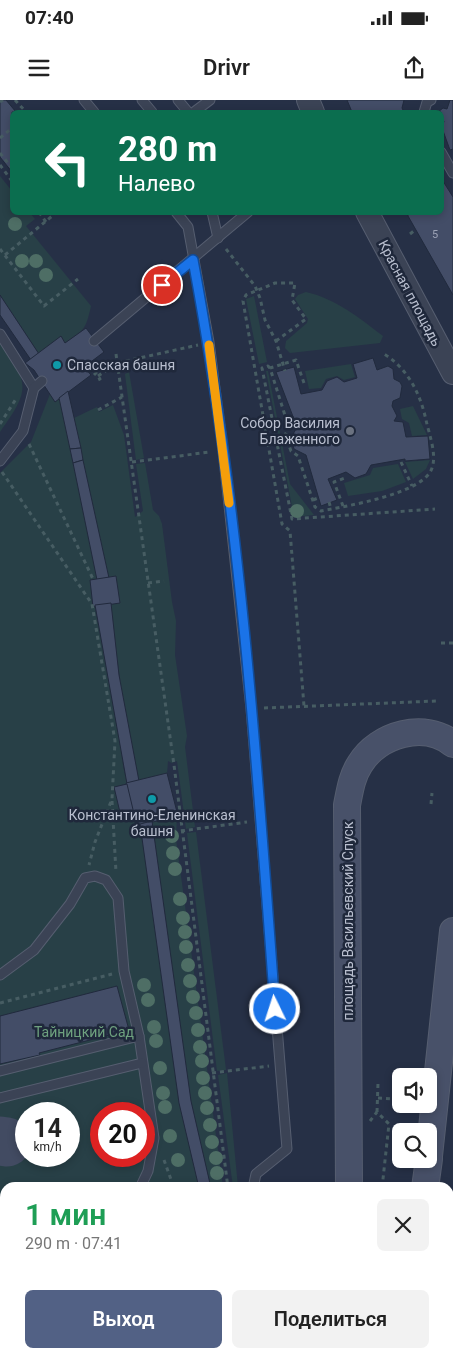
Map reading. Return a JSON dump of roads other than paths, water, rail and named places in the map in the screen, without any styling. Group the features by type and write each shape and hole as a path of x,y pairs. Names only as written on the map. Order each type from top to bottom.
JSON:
{"main road":[{"name":"площадь Васильевский Спуск","path":"349,1182 347,805 351,782 361,762 376,747 409,732 428,732 440,735 453,744"},
{"path":"433,1123 453,931"},
{"path":"426,1182 428,1168"}],"street":[{"name":"Красная площадь","path":"369,215 453,373"}],"lane":[{"path":"84,100 92,110"},
{"path":"142,100 150,110"},
{"path":"178,100 186,110"},
{"path":"197,110 210,100"},
{"path":"425,110 427,102 431,100"},
{"path":"444,157 453,173"},
{"path":"178,215 188,227 209,342 223,450 251,709 287,1150 256,1174 255,1182"},
{"path":"213,215 218,238"},
{"path":"94,340 193,260 245,215"},
{"path":"0,334 34,388"},
{"path":"0,461 23,431 34,388 42,381"},
{"path":"0,975 34,950 70,904 86,878 95,876 106,880 118,898 124,971 139,1036 154,1138 148,1170 143,1182"},
{"path":"0,1070 139,1036"},
{"path":"0,1098 142,1063"}],"place":[{"name":"Спасская башня","path":"57,365"},
{"name":"Собор Василия Блаженного","path":"350,431"},
{"name":"Константино-Еленинская башня","path":"152,799"}],"park label":[{"name":"Тайницкий Сад","path":"84,1032"}]}
